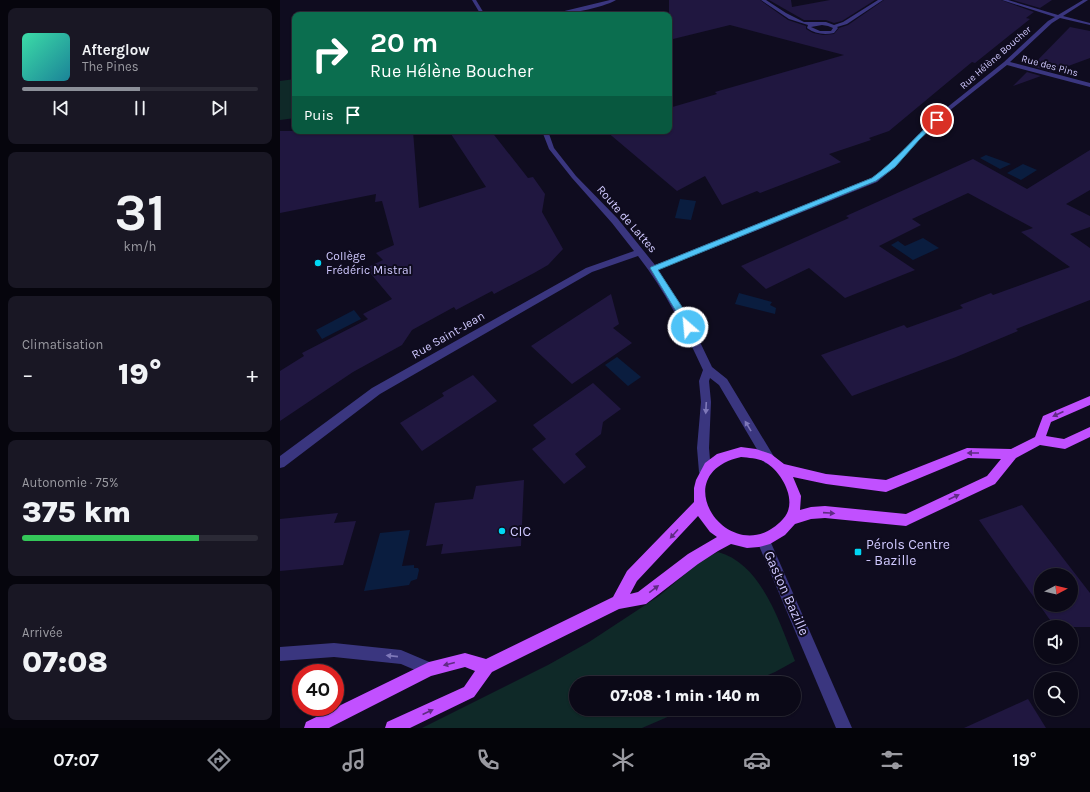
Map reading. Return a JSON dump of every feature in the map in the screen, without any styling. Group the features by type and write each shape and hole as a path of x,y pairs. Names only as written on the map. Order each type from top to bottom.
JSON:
{"main road":[{"path":"1039,440 1047,419 1090,400"},
{"path":"791,519 811,513 825,512 906,520 991,480 1012,454 1039,440 1065,444 1090,432"},
{"path":"741,452 755,454 769,459 782,469 790,480 794,493 795,506 791,519 775,536 764,541 747,542 730,538 717,530 706,518 700,505 700,488 705,472 715,462 727,455 741,452"},
{"path":"782,469 826,479 886,486 904,480 967,453 1012,454"},
{"path":"618,602 632,576 700,505"},
{"path":"393,728 469,692 486,667 618,602 641,599 693,559 713,546 730,538"},
{"path":"312,728 429,669 466,660 486,667"}],"street":[{"path":"474,0 481,12"},
{"path":"564,12 614,0"},
{"path":"763,0 795,19 810,25 819,23 834,26 846,23 881,0"},
{"path":"1004,0 1090,24"},
{"path":"1086,0 1090,1"},
{"name":"Rue Hélène Boucher","path":"653,268 874,180 893,166 917,139 947,110 1006,63 1050,22 1086,0"},
{"path":"810,25 809,27 814,31 826,32 835,30 836,28 834,26"},
{"path":"826,32 830,37"},
{"name":"Rue des Pins","path":"1006,63 1090,84"},
{"name":"Route de Lattes","path":"546,134 551,148 653,268 681,313 708,370"},
{"name":"Rue Saint-Jean","path":"280,463 376,391 589,270 640,252"},
{"path":"705,472 703,448 706,402 704,381 708,370 723,382 769,459"},
{"name":"Gaston Bazille","path":"764,541 844,728"},
{"path":"280,654 334,650 401,657 429,669"}],"green space":[{"path":"292,79 292,118 280,120 280,81"},
{"path":"718,552 733,559 746,569 757,581 767,596 795,661 766,676 569,676 569,716 670,716 642,728 422,728 548,665 589,642 659,596 702,560"}],"water":[{"path":"986,155 1011,164 1000,169 980,158"},
{"path":"1023,164 1037,170 1021,180 1007,173"},
{"path":"680,199 696,201 691,220 675,218"},
{"path":"923,238 939,248 913,260 891,245 898,241 905,246"},
{"path":"739,293 772,302 770,305 776,308 775,314 735,304"},
{"path":"354,310 361,319 322,339 316,330"},
{"path":"617,357 641,377 628,386 605,365"},
{"path":"410,530 402,566 414,565 414,568 418,568 417,579 411,581 409,585 364,591 380,533"}],"building":[{"path":"669,0 760,0 788,20 806,26 806,29 813,33 823,35 834,34 839,28 848,25 884,0 1001,0 1034,12 1026,18 1030,19 975,63 972,62 889,131 869,138 871,140 829,154 841,162 760,193 757,191 722,205 705,176 677,191 610,134 672,134 672,107 717,94 715,92 844,55 730,25 672,39 672,12 669,12"},
{"path":"769,0 791,0 792,7 830,0 875,0 842,21 834,23 826,20 804,20"},
{"path":"1013,0 1052,0 1040,8"},
{"path":"1070,27 1090,31 1090,58 1052,72 1032,66"},
{"path":"1027,72 1041,76 1013,86"},
{"path":"280,131 292,131 292,134 413,134 419,208 486,187 451,134 493,134 528,178 533,177 545,194 542,212 563,249 548,265 534,273 494,294 492,291 456,310 454,307 412,330 402,345 353,372 280,421 280,371 304,356 302,353 368,319 363,314 392,299 366,268 383,260 376,253 394,245 382,201 375,202 376,194 280,213"},
{"path":"1090,150 1090,190 1066,204 1090,216 1090,227 1070,234 1090,248 1090,300 1016,329 1018,331 956,357 852,396 821,355 904,325 907,328 963,308 960,305 991,293 993,295 1070,267 1021,232 1033,228 968,193 912,219 921,225 879,246 915,270 845,298 809,268 766,289 741,266 849,218 846,216 973,159 1027,189"},
{"path":"611,294 619,324 613,328 632,343 572,384 531,346"},
{"path":"473,375 497,401 422,451 400,423 444,396 442,393"},
{"path":"593,383 621,409 603,422 601,434 575,454 586,467 564,484 532,449 546,439 533,425"},
{"path":"524,480 521,546 441,554 443,544 426,546 435,503 473,499 476,486"},
{"path":"1022,505 1071,568 1034,568 1034,597 979,520"},
{"path":"338,513 334,523 356,521 343,565 280,571 280,519"},
{"path":"1078,577 1090,593 1090,627 1078,627 1078,620 1050,620 1044,612 1078,612"},
{"path":"1028,699 1034,709 1034,716 1039,716 1046,728 964,728"}],"place":[{"name":"Collège Frédéric Mistral","path":"318,263"},
{"name":"CIC","path":"502,531"},
{"name":"Pérols Centre - Bazille","path":"858,552"}],"route":[{"path":"688,327 653,268 874,180 893,166 917,139 937,120"}]}
